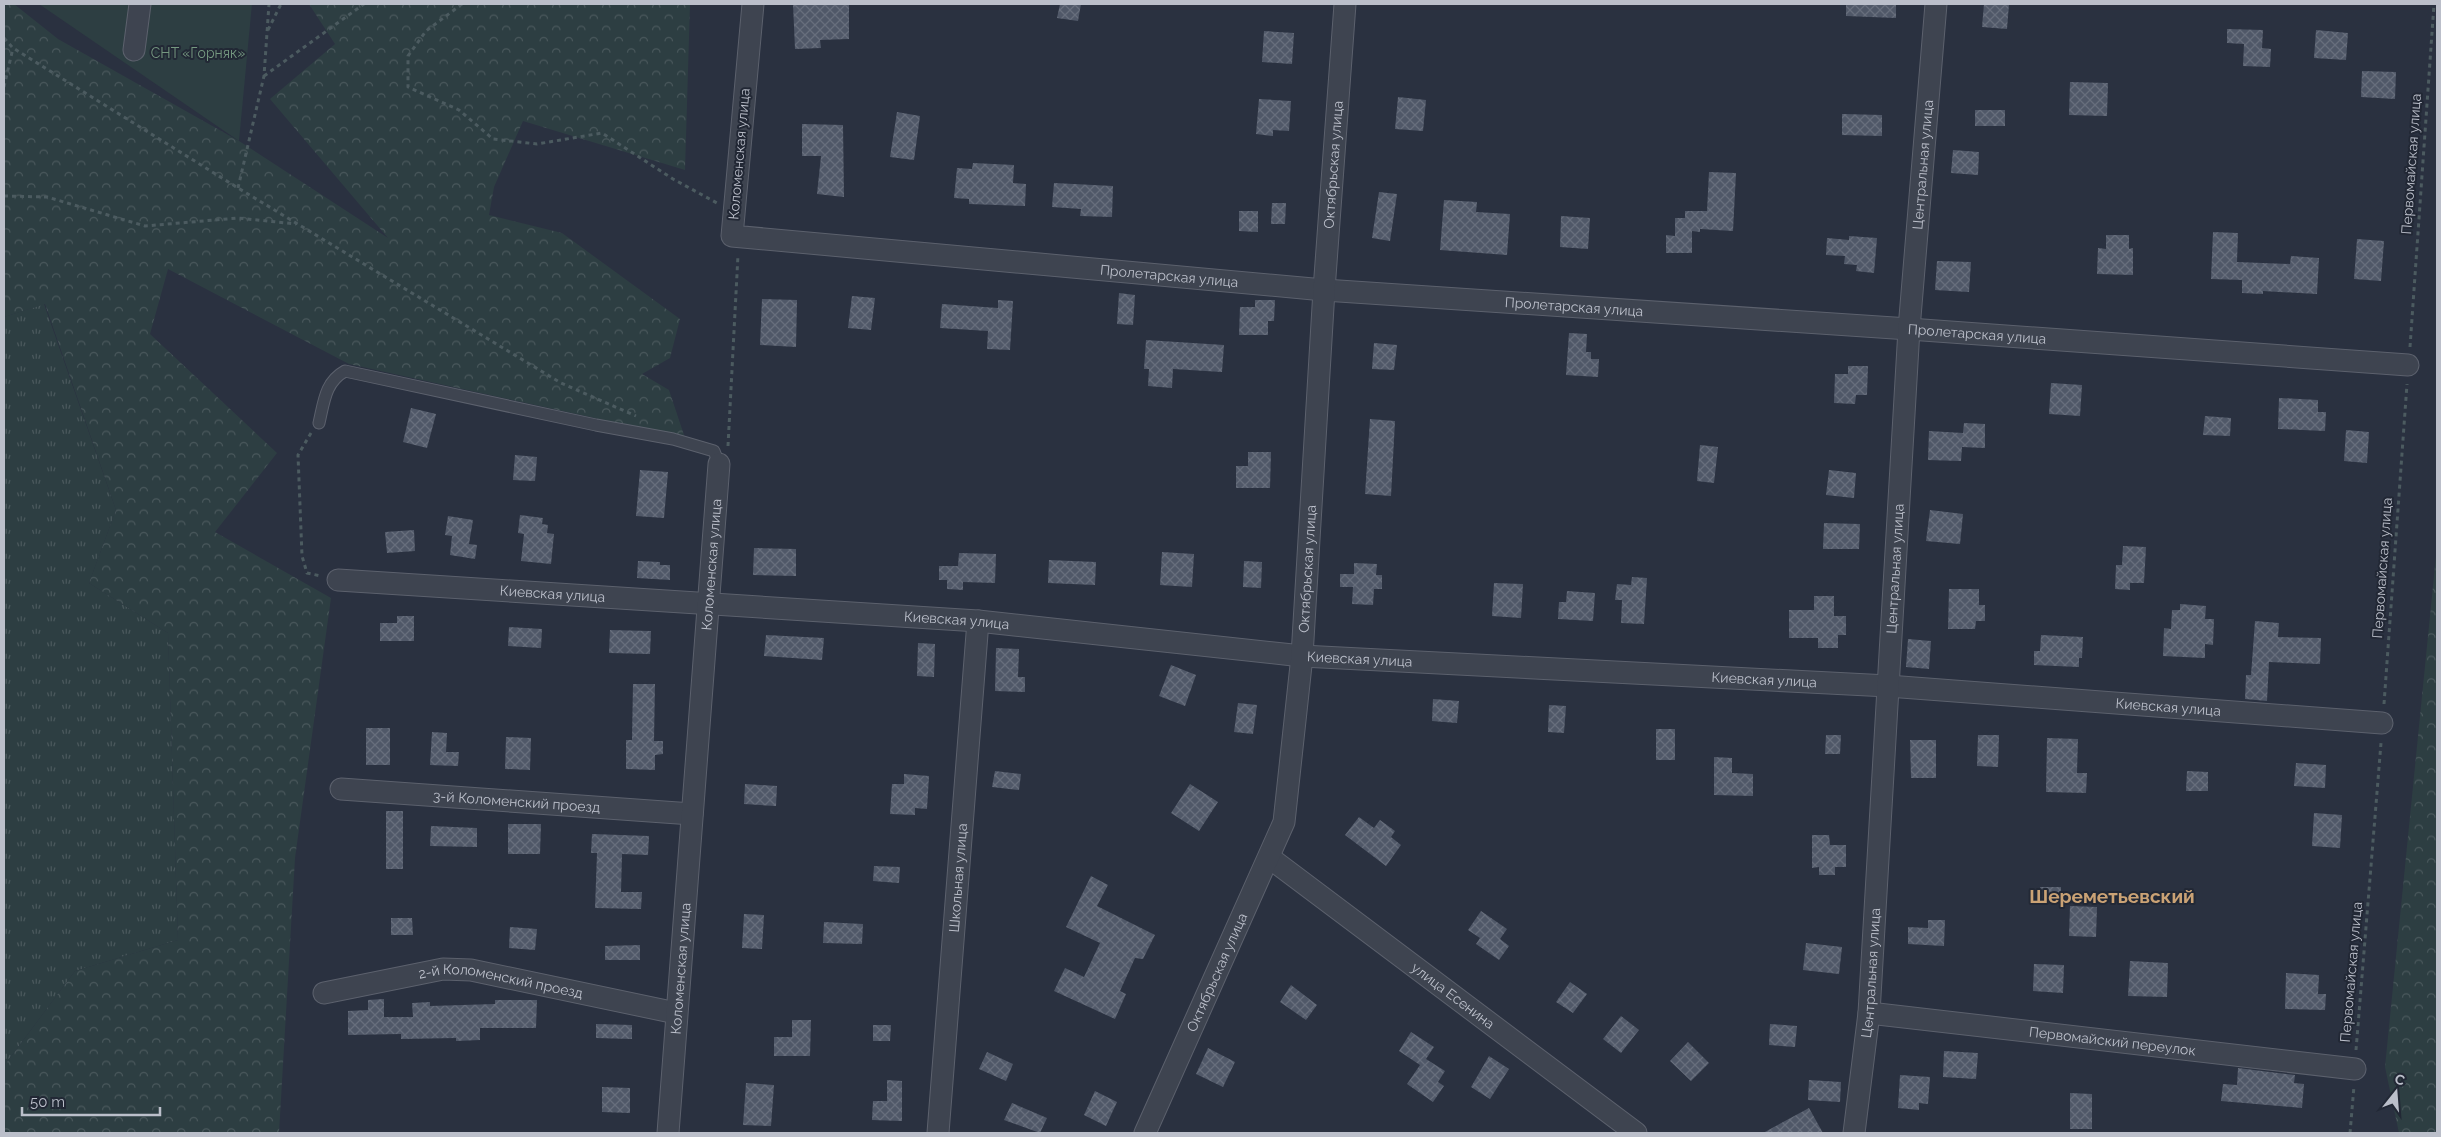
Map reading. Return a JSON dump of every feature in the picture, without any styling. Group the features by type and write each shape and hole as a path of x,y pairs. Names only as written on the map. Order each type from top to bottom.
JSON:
{"street":[{"path":"134,50 140,4"},
{"name":"Коломенская улица","path":"739,236 732,236 753,4"},
{"name":"Октябрьская улица","path":"1145,1133 1250,894 1270,858 1284,822 1302,656 1324,290 1345,4"},
{"name":"Центральная улица","path":"1854,1133 1869,1013 1909,328 1936,4"},
{"name":"Пролетарская улица","path":"739,236 1324,290 1909,328 2408,365"},
{"name":"Коломенская улица","path":"668,1133 719,464"},
{"name":"Киевская улица","path":"338,580 707,602 978,621 1302,656 1888,686 2382,723"},
{"name":"Школьная улица","path":"938,1133 978,621"},
{"name":"3-й Коломенский проезд","path":"341,789 692,814"},
{"name":"улица Есенина","path":"1270,858 1636,1133"},
{"name":"2-й Коломенский проезд","path":"324,992 443,969 470,970 676,1013"},
{"name":"Первомайский переулок","path":"1869,1013 2355,1069"}],"lane":[{"path":"319,422 329,384 335,376 345,371 596,426 673,439 714,451 719,464"}],"path":[{"path":"238,188 264,76 269,4"},
{"path":"267,31 281,4"},
{"path":"264,76 364,4"},
{"path":"462,4 426,31 408,56 408,87 459,110 493,139 537,144 602,133 673,179 734,212"},
{"name":"Первомайская улица","path":"2350,1133 2434,4"},
{"path":"4,38 14,48 238,188 561,383 642,419"},
{"path":"4,87 14,48"},
{"path":"4,196 47,197 145,226 238,218 298,224"},
{"name":"Коломенская улица","path":"719,464 728,447 739,236"},
{"path":"319,422 305,440 298,455 302,556 308,573 338,580"}],"green space":[{"path":"4,4 14,4 58,39 239,141 388,238 270,99 335,44 309,4 690,4 685,170 523,121 494,187 489,215 562,233 680,319 670,358 642,374 669,390 685,438 349,364 168,269 150,334 277,453 215,532 331,598 295,858 279,1133 4,1133 4,1066 75,971 178,940 168,633 89,583 116,510 45,304 4,317"},
{"name":"СНТ «Горняк»","path":"39,4 252,4 239,141"},
{"path":"44,304 116,510 89,583 168,633 178,940 75,971 4,1066 4,317"},
{"path":"2437,546 2437,1133 2399,1133 2385,1067"}],"building":[{"path":"793,4 849,4 849,39 820,40 821,48 795,49"},
{"path":"1060,4 1081,4 1078,21 1057,18"},
{"path":"1846,4 1896,4 1896,18 1846,16"},
{"path":"1984,4 2009,4 2007,29 1982,27"},
{"path":"2227,29 2263,30 2262,48 2271,49 2270,67 2243,66 2244,44 2227,43"},
{"path":"2316,30 2348,33 2346,60 2314,58"},
{"path":"1264,31 1294,33 1292,64 1262,62"},
{"path":"2362,71 2396,72 2395,99 2361,97"},
{"path":"2070,82 2108,83 2107,116 2069,115"},
{"path":"1398,97 1426,100 1423,131 1395,129"},
{"path":"1259,99 1291,101 1289,131 1273,130 1273,136 1256,134"},
{"path":"1975,110 2005,110 2005,126 1975,126"},
{"path":"897,112 920,116 914,160 890,157"},
{"path":"1842,114 1882,115 1882,136 1842,135"},
{"path":"802,124 843,125 844,197 817,194 821,156 802,156"},
{"path":"1953,150 1979,152 1978,175 1951,173"},
{"path":"973,163 1014,165 1013,183 1026,184 1025,206 969,204 969,199 954,198 957,168 972,169"},
{"path":"1709,172 1736,173 1733,231 1700,229 1700,232 1692,231 1692,253 1666,253 1666,235 1675,236 1675,218 1685,218 1685,211 1707,211"},
{"path":"1054,183 1113,186 1112,217 1080,216 1081,209 1052,207"},
{"path":"1379,192 1397,194 1390,241 1372,238"},
{"path":"1444,200 1477,202 1476,212 1510,214 1507,255 1440,250"},
{"path":"1272,203 1286,203 1285,224 1271,224"},
{"path":"1239,211 1258,211 1258,232 1239,231"},
{"path":"1561,216 1590,218 1588,249 1560,247"},
{"path":"2213,232 2238,233 2237,262 2290,264 2291,256 2319,258 2317,294 2263,291 2263,294 2242,293 2242,280 2211,279"},
{"path":"2106,235 2129,235 2129,249 2133,248 2133,275 2097,274 2098,248 2106,249"},
{"path":"1849,236 1877,238 1874,273 1856,271 1857,265 1844,264 1845,256 1826,255 1827,238 1849,240"},
{"path":"2357,239 2384,241 2381,281 2354,279"},
{"path":"1937,261 1971,262 1969,292 1935,290"},
{"path":"1119,293 1135,295 1133,325 1117,324"},
{"path":"852,296 875,298 871,330 848,328"},
{"path":"762,299 797,300 796,347 760,345"},
{"path":"998,300 1013,301 1010,350 987,349 988,331 940,328 942,304 998,308"},
{"path":"1255,300 1275,300 1274,321 1268,321 1268,335 1239,335 1240,307 1255,307"},
{"path":"1569,333 1587,334 1586,352 1591,352 1591,359 1599,359 1598,377 1566,375"},
{"path":"1146,340 1224,345 1222,372 1173,369 1172,388 1148,386 1149,369 1144,369"},
{"path":"1374,343 1397,345 1394,370 1372,369"},
{"path":"1848,366 1868,366 1867,395 1856,395 1855,404 1834,403 1835,374 1848,374"},
{"path":"2051,383 2082,385 2080,416 2049,414"},
{"path":"2279,398 2318,400 2318,412 2326,412 2325,431 2278,429"},
{"path":"411,408 436,414 427,448 403,442"},
{"path":"2205,416 2231,418 2230,436 2203,435"},
{"path":"1370,419 1395,421 1391,496 1365,494"},
{"path":"1964,423 1985,424 1985,448 1962,447 1961,461 1928,460 1929,431 1963,433"},
{"path":"2346,430 2369,432 2367,463 2344,461"},
{"path":"1700,445 1718,447 1714,483 1697,481"},
{"path":"1248,452 1271,452 1270,488 1236,488 1236,466 1248,466"},
{"path":"515,455 537,457 535,481 513,480"},
{"path":"640,470 668,472 664,518 636,516"},
{"path":"1829,470 1856,473 1854,498 1826,495"},
{"path":"1930,510 1963,514 1960,544 1926,541"},
{"path":"520,515 543,518 542,524 548,525 547,533 554,534 551,564 521,561 524,534 518,533"},
{"path":"448,516 473,520 469,544 477,545 475,559 450,555 452,536 445,535"},
{"path":"1824,523 1860,524 1859,549 1823,549"},
{"path":"414,530 415,551 387,553 385,532"},
{"path":"2123,546 2146,547 2144,583 2130,583 2130,590 2115,589 2116,565 2122,565"},
{"path":"754,548 796,549 796,576 753,575"},
{"path":"1162,552 1194,554 1192,587 1160,585"},
{"path":"959,553 996,554 995,583 963,582 963,590 947,589 947,580 939,580 939,566 958,566"},
{"path":"1049,560 1096,562 1095,585 1048,583"},
{"path":"638,561 660,562 660,565 670,565 670,580 637,578"},
{"path":"1244,561 1262,562 1261,588 1243,587"},
{"path":"1354,563 1377,564 1376,575 1382,575 1382,589 1374,589 1373,605 1352,604 1353,587 1340,587 1340,574 1354,574"},
{"path":"1632,577 1647,578 1644,624 1621,623 1622,600 1615,600 1617,584 1631,585"},
{"path":"1494,583 1523,584 1521,618 1492,616"},
{"path":"1949,589 1979,589 1979,605 1985,605 1985,621 1976,621 1975,629 1948,629"},
{"path":"1567,591 1595,593 1593,621 1558,619 1559,602 1566,602"},
{"path":"1814,596 1834,596 1834,616 1846,616 1846,635 1838,635 1838,648 1818,648 1818,638 1789,638 1789,610 1814,610"},
{"path":"2180,604 2206,606 2205,619 2214,619 2213,645 2205,644 2205,658 2163,656 2164,628 2171,629 2172,610 2180,610"},
{"path":"397,616 414,616 414,641 380,641 380,623 397,623"},
{"path":"2255,621 2279,623 2278,637 2321,638 2320,664 2269,662 2267,701 2245,699 2246,675 2251,675"},
{"path":"509,627 542,629 541,648 508,646"},
{"path":"610,630 651,631 650,654 609,653"},
{"path":"766,635 824,638 822,660 764,656"},
{"path":"2041,635 2083,637 2082,658 2079,658 2079,667 2034,665 2034,651 2040,651"},
{"path":"1908,639 1931,641 1929,669 1906,667"},
{"path":"918,643 935,644 934,677 917,676"},
{"path":"996,648 1019,649 1018,677 1025,677 1025,692 995,691"},
{"path":"1171,665 1196,675 1185,706 1159,696"},
{"path":"633,684 655,684 654,741 663,741 663,754 655,755 655,770 626,769 626,740 632,740"},
{"path":"1433,699 1459,701 1457,723 1432,721"},
{"path":"1238,703 1257,705 1253,734 1234,732"},
{"path":"1549,705 1566,706 1564,733 1548,732"},
{"path":"366,728 390,728 390,765 366,765"},
{"path":"1656,729 1675,729 1675,760 1656,760"},
{"path":"432,732 447,733 446,752 459,752 458,766 430,765"},
{"path":"1826,735 1841,735 1840,754 1825,754"},
{"path":"1978,735 1999,735 1998,767 1977,766"},
{"path":"506,737 531,738 530,770 505,769"},
{"path":"2047,738 2078,739 2077,773 2087,773 2086,793 2046,792"},
{"path":"1910,740 1936,740 1936,778 1911,778"},
{"path":"1714,757 1732,758 1732,773 1753,774 1753,796 1714,795"},
{"path":"2296,763 2326,765 2325,788 2294,786"},
{"path":"995,771 1021,774 1019,790 992,787"},
{"path":"2187,771 2208,772 2208,791 2186,791"},
{"path":"904,774 929,776 927,809 915,808 915,815 890,814 892,784 904,784"},
{"path":"745,784 777,786 776,806 744,804"},
{"path":"1190,784 1218,802 1199,831 1171,813"},
{"path":"386,811 403,811 403,869 386,869"},
{"path":"2314,813 2342,815 2340,848 2312,846"},
{"path":"1359,817 1374,828 1380,820 1395,831 1391,837 1401,845 1386,866 1345,835"},
{"path":"508,824 541,824 540,854 508,854"},
{"path":"431,826 477,828 477,847 430,846"},
{"path":"592,834 649,836 648,855 622,854 621,892 642,892 641,909 595,908 597,853 591,853"},
{"path":"1812,835 1829,835 1830,845 1846,845 1846,867 1835,867 1835,875 1819,875 1819,867 1812,868"},
{"path":"874,866 900,867 899,883 873,881"},
{"path":"1091,876 1108,885 1097,906 1155,935 1143,959 1135,958 1120,991 1126,994 1115,1019 1054,991 1065,968 1084,977 1100,943 1066,927"},
{"path":"2040,887 2061,887 2060,903 2040,903"},
{"path":"2070,906 2097,907 2096,937 2069,936"},
{"path":"1481,911 1507,929 1500,939 1509,946 1499,960 1476,944 1480,938 1468,930"},
{"path":"744,914 764,915 762,949 742,948"},
{"path":"391,918 412,918 413,935 391,935"},
{"path":"1928,920 1945,920 1944,946 1908,944 1908,927 1928,928"},
{"path":"824,922 863,924 862,944 823,943"},
{"path":"510,927 537,929 535,950 509,948"},
{"path":"1806,943 1842,947 1839,974 1803,970"},
{"path":"640,945 640,960 605,960 605,946"},
{"path":"2130,961 2168,963 2167,997 2128,996"},
{"path":"2034,964 2064,965 2063,993 2033,991"},
{"path":"2286,973 2319,975 2318,994 2326,994 2325,1010 2285,1009"},
{"path":"1570,982 1587,994 1573,1013 1556,1002"},
{"path":"1291,985 1317,1005 1306,1020 1280,1002"},
{"path":"384,999 384,1017 413,1017 412,1003 430,1002 430,1006 495,1004 495,1000 537,1000 536,1028 480,1028 480,1040 456,1041 456,1038 401,1039 401,1034 348,1035 348,1011 368,1010 368,1000"},
{"path":"1621,1016 1639,1030 1621,1053 1603,1039"},
{"path":"792,1020 811,1020 810,1056 774,1056 774,1037 792,1037"},
{"path":"596,1024 632,1025 632,1039 596,1038"},
{"path":"1770,1024 1797,1026 1795,1047 1769,1045"},
{"path":"873,1025 891,1025 890,1041 873,1041"},
{"path":"1411,1032 1434,1047 1426,1059 1445,1071 1438,1082 1444,1086 1433,1102 1407,1084 1420,1065 1399,1051"},
{"path":"1688,1042 1709,1063 1691,1081 1670,1061"},
{"path":"1208,1048 1235,1062 1223,1087 1196,1074"},
{"path":"1944,1051 1978,1053 1976,1079 1943,1077"},
{"path":"987,1052 1013,1064 1006,1081 979,1069"},
{"path":"1489,1056 1509,1069 1490,1099 1471,1087"},
{"path":"2238,1068 2295,1075 2294,1083 2304,1084 2302,1108 2221,1101 2223,1084 2237,1085"},
{"path":"1900,1075 1930,1077 1928,1104 1919,1103 1919,1110 1898,1108"},
{"path":"887,1080 902,1081 902,1121 872,1120 873,1101 887,1101"},
{"path":"1809,1080 1841,1082 1840,1102 1808,1100"},
{"path":"746,1083 774,1085 771,1126 743,1125"},
{"path":"602,1087 630,1088 630,1113 602,1112"},
{"path":"1095,1091 1117,1102 1106,1126 1084,1115"},
{"path":"2070,1093 2092,1094 2092,1129 2070,1129"},
{"path":"1012,1103 1047,1118 1040,1133 1004,1120"},
{"path":"1809,1108 1823,1133 1763,1133"}],"district":[{"name":"Шереметьевский","path":"2112,896"}]}
